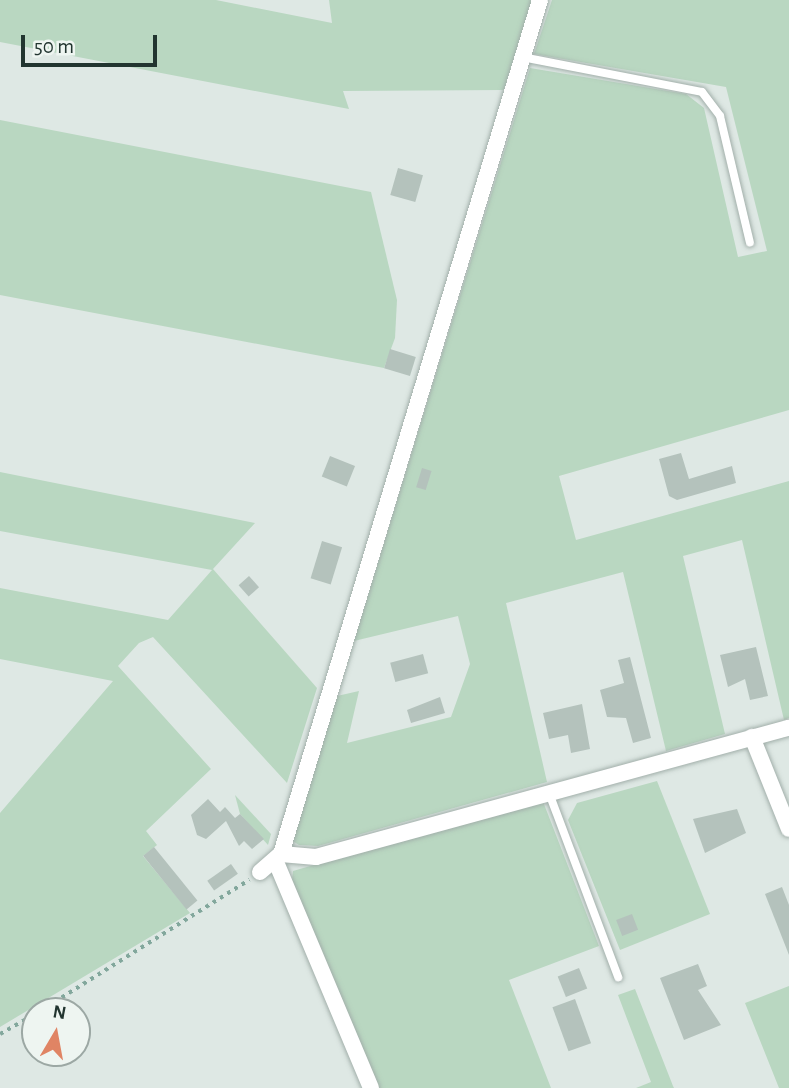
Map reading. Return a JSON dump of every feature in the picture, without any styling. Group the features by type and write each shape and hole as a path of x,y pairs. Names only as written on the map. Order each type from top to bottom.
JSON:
{"street":[{"path":"260,872 278,858 540,0"},
{"path":"278,858 316,857 548,791 789,728"},
{"path":"752,737 789,829"},
{"path":"278,858 370,1088"}],"lane":[{"path":"522,57 702,92 720,116 750,243"},
{"path":"548,791 618,977"}],"path":[{"path":"62,997 260,872"},
{"path":"0,1034 21,1022"}],"green space":[{"path":"0,0 216,0 332,23 329,0 532,0 504,90 343,91 349,109 0,42"},
{"path":"552,0 789,0 789,410 559,476 576,540 789,481 789,718 784,720 742,540 683,556 725,734 666,751 623,572 506,603 547,782 318,846 299,845 291,840 337,696 359,691 347,743 451,717 470,664 458,616 354,641 530,68 686,94 704,108 738,257 767,251 726,87 534,54"},
{"path":"0,120 371,192 397,300 395,338 384,368 0,295"},
{"path":"0,472 255,523 213,569 317,688 287,783 153,637 139,643 118,666 211,769 146,831 157,845 143,856 190,913 50,997 21,997 21,1014 0,1027 0,813 113,681 0,659 0,588 168,620 212,570 0,531"},
{"path":"657,781 710,914 620,950 568,820 577,803"},
{"path":"235,795 271,834 268,845 240,814"},
{"path":"542,799 599,946 509,980 551,1088 379,1088 291,891 293,871"},
{"path":"789,986 789,1088 779,1088 745,1003"},
{"path":"635,989 674,1088 636,1088 651,1082 618,995"}],"building":[{"path":"398,168 423,175 415,202 390,195"},
{"path":"390,349 416,357 410,376 384,368"},
{"path":"681,453 689,479 732,466 736,483 677,500 669,496 659,459"},
{"path":"330,456 355,466 347,487 322,476"},
{"path":"422,468 432,471 426,490 416,487"},
{"path":"322,541 342,547 331,584 311,578"},
{"path":"249,576 259,587 249,597 239,585"},
{"path":"756,647 768,696 750,700 745,679 728,687 720,655"},
{"path":"423,654 428,673 395,682 390,663"},
{"path":"630,657 651,738 633,743 626,718 607,717 600,690 624,683 618,660"},
{"path":"440,697 445,713 411,723 407,710"},
{"path":"582,704 590,749 571,753 568,735 549,739 543,713"},
{"path":"208,799 220,812 225,807 235,818 240,814 264,839 252,849 244,841 239,846 226,821 206,839 197,835 191,815"},
{"path":"737,809 746,833 705,853 693,819"},
{"path":"154,847 197,901 187,909 143,856"},
{"path":"231,864 238,874 214,890 207,881"},
{"path":"782,887 789,905 789,955 765,894"},
{"path":"632,914 638,930 622,936 616,920"},
{"path":"698,964 707,986 698,990 721,1025 684,1040 660,978"},
{"path":"579,968 587,988 566,997 558,977"},
{"path":"575,999 591,1043 569,1051 552,1007"}]}
